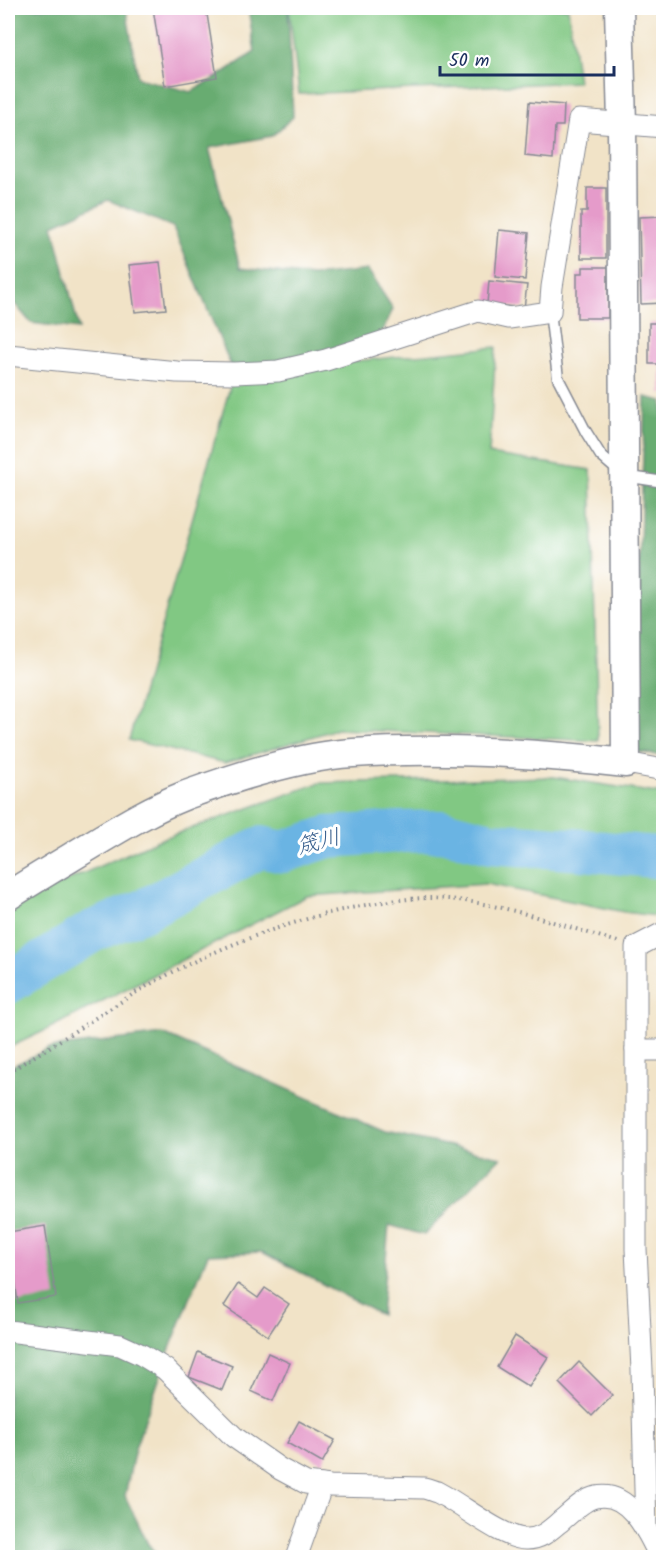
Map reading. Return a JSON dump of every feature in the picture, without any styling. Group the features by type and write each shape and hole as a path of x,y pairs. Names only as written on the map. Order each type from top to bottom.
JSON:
{"street":[{"path":"619,8 622,124 626,763"},
{"path":"8,355 177,372 278,371 326,360 478,311 509,318 549,312 579,120 663,127"},
{"path":"8,896 132,820 184,796 253,772 308,760 352,753 503,752 626,763 663,770"},
{"path":"650,1557 646,1528 636,1249 636,947 663,935"},
{"path":"636,1050 663,1050"},
{"path":"8,1331 120,1346 142,1355 165,1369 234,1437 280,1469 306,1483 424,1488 437,1492 508,1535 525,1540 541,1537 578,1507 595,1497 609,1496 628,1506 646,1528 662,1557"},
{"path":"296,1557 322,1485"}],"lane":[{"path":"549,312 558,378 601,456 624,476 663,482"}],"path":[{"path":"8,1072 137,992 201,958 299,921 374,903 431,898 483,904 636,947"}],"green space":[{"path":"8,8 126,8 138,78 191,92 255,52 248,8 288,8 293,117 272,136 209,148 240,268 312,276 368,270 393,309 377,343 234,373 173,227 108,200 53,225 79,329 31,323 8,296"},
{"path":"289,8 568,8 578,82 299,94"},
{"path":"496,347 489,454 591,470 598,741 337,729 225,763 129,740 234,373"},
{"path":"645,397 663,401 663,756 633,751"},
{"path":"554,777 663,794 663,917 624,912 486,884 307,896 8,1048 8,907 156,841 319,783"},
{"path":"163,1034 385,1132 501,1157 424,1235 389,1225 381,1315 262,1252 208,1254 169,1351 135,1448 125,1496 148,1544 159,1557 8,1557 8,1068 50,1048"}],"building":[{"path":"153,8 206,8 217,77 165,86"},
{"path":"529,102 564,105 563,126 555,126 553,159 525,156"},
{"path":"587,188 606,188 606,258 581,258 581,212 587,212"},
{"path":"664,216 664,303 641,304 639,217"},
{"path":"499,230 529,233 525,280 495,277"},
{"path":"160,262 166,309 135,312 129,265"},
{"path":"583,267 608,267 608,318 577,318 577,273 583,273"},
{"path":"489,281 527,285 524,308 487,304"},
{"path":"649,323 664,323 664,393 661,393 661,364 649,364"},
{"path":"45,1226 56,1297 18,1303 8,1232"},
{"path":"238,1284 258,1298 265,1288 289,1304 268,1336 224,1306"},
{"path":"515,1336 548,1357 529,1387 497,1367"},
{"path":"198,1352 232,1366 222,1390 189,1377"},
{"path":"268,1353 290,1363 273,1401 251,1391"},
{"path":"579,1362 612,1395 592,1416 559,1383"},
{"path":"299,1421 335,1440 322,1463 287,1443"}],"waterway":[{"name":"筬川","path":"8,983 93,931 144,910 261,847 283,852 328,837 442,831 491,843 664,858"}]}
